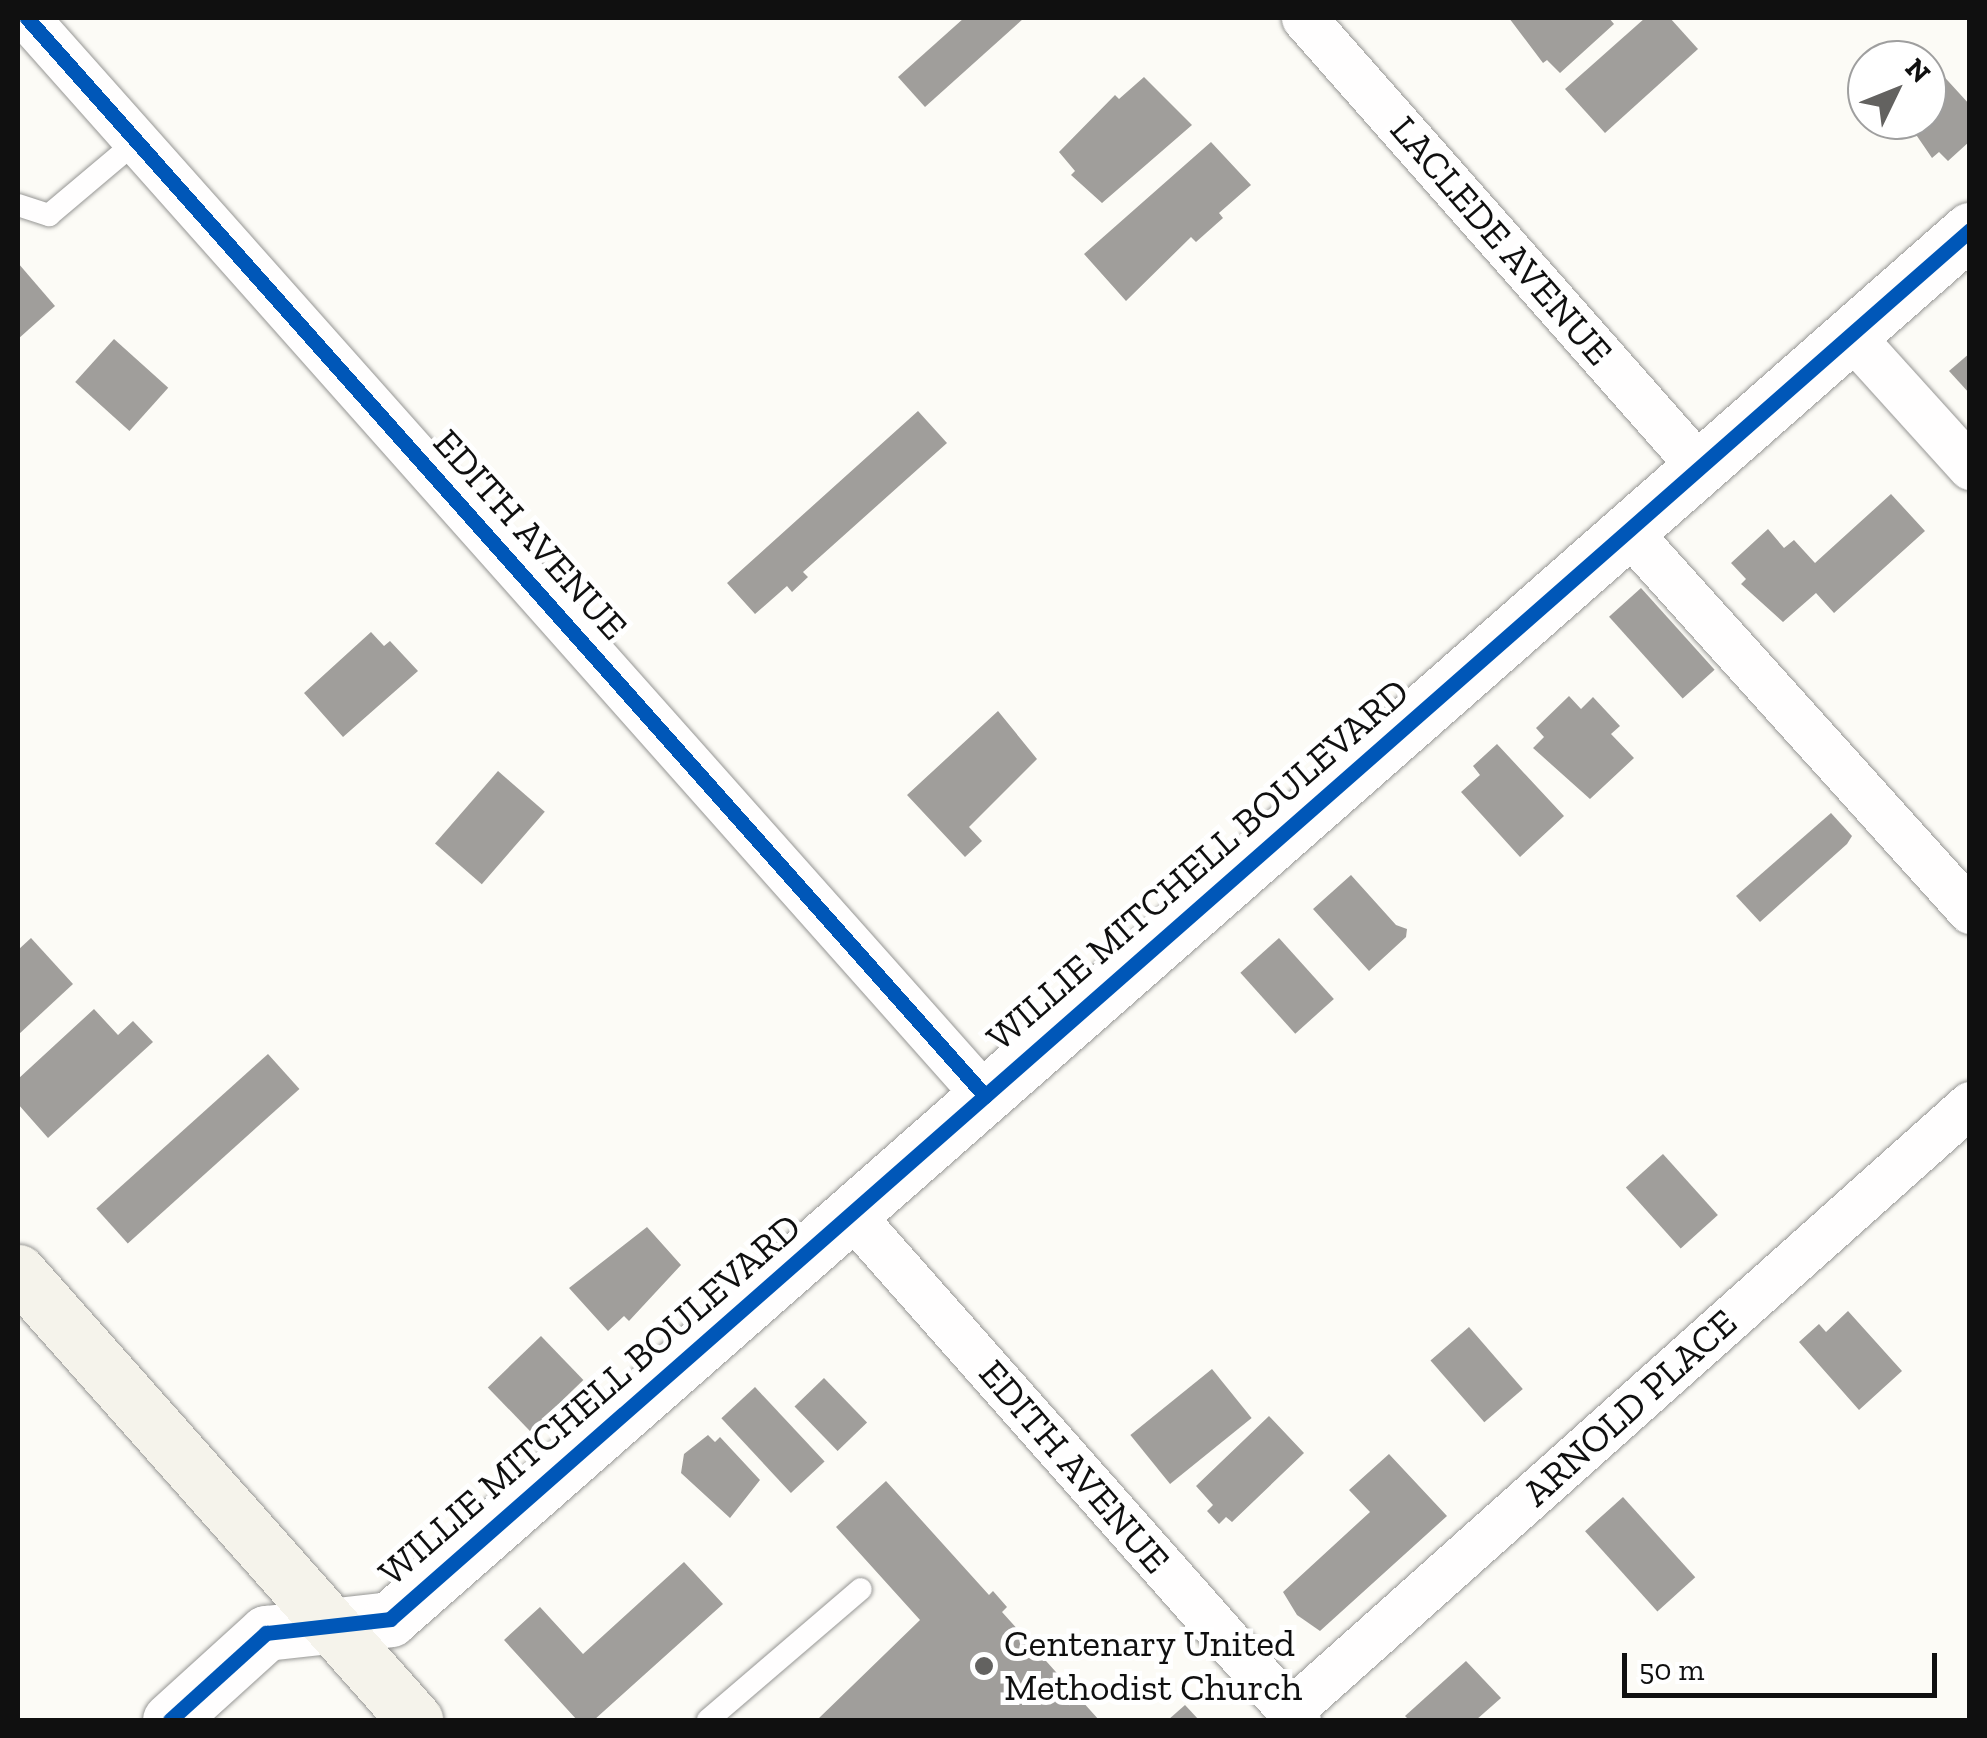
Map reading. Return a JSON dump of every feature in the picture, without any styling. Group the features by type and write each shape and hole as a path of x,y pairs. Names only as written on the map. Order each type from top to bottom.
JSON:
{"main road":[{"path":"18,1272 415,1720"}],"street":[{"name":"EDITH AVENUE","path":"27,18 985,1096"},
{"name":"LACLEDE AVENUE","path":"1304,18 1698,465"},
{"name":"WILLIE MITCHELL BOULEVARD","path":"170,1720 266,1633 390,1619 1698,465 1970,230"},
{"path":"1849,333 1970,468"},
{"path":"1627,530 1970,911"},
{"name":"ARNOLD PLACE","path":"1294,1716 1970,1104"},
{"name":"EDITH AVENUE","path":"851,1214 1294,1716"}],"lane":[{"path":"18,205 49,215 136,141"},
{"path":"708,1720 862,1589"}],"building":[{"path":"964,18 1024,18 925,107 898,77"},
{"path":"1509,18 1609,18 1614,24 1560,73 1547,60 1543,63"},
{"path":"1645,18 1670,18 1698,49 1605,133 1565,89"},
{"path":"1144,77 1192,125 1102,203 1071,175 1075,171 1059,152 1115,95 1119,99"},
{"path":"1947,80 1970,105 1970,141 1948,161 1939,152 1932,158 1920,140 1947,140"},
{"path":"1211,142 1251,185 1219,213 1223,218 1196,242 1191,237 1126,301 1084,254"},
{"path":"18,263 55,306 18,339"},
{"path":"114,339 168,388 129,431 75,382"},
{"path":"1970,353 1970,394 1949,371"},
{"path":"918,411 947,443 803,572 808,577 792,592 787,586 755,614 727,583"},
{"path":"1891,494 1925,531 1834,613 1816,593 1783,622 1741,584 1746,579 1731,563 1768,529 1784,548 1794,540 1815,563"},
{"path":"1641,588 1715,670 1683,699 1609,617"},
{"path":"371,632 384,646 390,641 418,671 343,737 304,693"},
{"path":"1569,696 1581,709 1593,697 1620,726 1611,734 1634,758 1590,799 1533,748 1544,737 1536,728"},
{"path":"998,711 1037,759 969,827 982,841 965,857 907,795"},
{"path":"1497,744 1564,816 1520,857 1461,792 1480,775 1473,766"},
{"path":"498,771 545,812 482,884 435,843"},
{"path":"1831,813 1852,836 1847,844 1760,922 1736,896"},
{"path":"1351,875 1396,925 1407,929 1406,937 1369,971 1313,909"},
{"path":"31,938 73,984 18,1035 18,950"},
{"path":"1279,938 1334,999 1295,1034 1240,973"},
{"path":"94,1009 118,1035 133,1021 153,1042 48,1138 18,1104 18,1079"},
{"path":"268,1054 299,1089 128,1243 96,1209"},
{"path":"1663,1154 1718,1215 1681,1248 1626,1187"},
{"path":"647,1227 681,1265 629,1321 624,1316 608,1331 569,1288"},
{"path":"1848,1311 1902,1371 1859,1410 1799,1342 1819,1324 1826,1332"},
{"path":"1469,1327 1523,1389 1484,1422 1431,1360"},
{"path":"541,1336 583,1380 530,1431 488,1387"},
{"path":"1212,1369 1252,1418 1170,1484 1130,1435"},
{"path":"824,1378 867,1423 838,1451 795,1406"},
{"path":"755,1387 825,1462 791,1493 721,1418"},
{"path":"1269,1416 1304,1453 1232,1522 1226,1517 1219,1524 1207,1511 1213,1505 1196,1486"},
{"path":"708,1435 715,1442 720,1437 760,1480 730,1518 681,1473 684,1454"},
{"path":"1389,1454 1447,1516 1320,1631 1297,1615 1283,1592 1370,1512 1349,1490"},
{"path":"886,1481 989,1595 993,1591 1007,1607 1002,1612 1099,1720 817,1720 920,1620 836,1527"},
{"path":"1623,1497 1695,1577 1657,1611 1585,1531"},
{"path":"684,1562 723,1604 594,1720 577,1720 504,1640 540,1607 583,1654"},
{"path":"1466,1661 1501,1698 1476,1720 1409,1720 1405,1716"},
{"path":"1185,1705 1199,1720 1168,1720"}],"cycle path":[{"path":"27,18 985,1096"},
{"path":"170,1720 266,1633 390,1619 1970,230"}],"place":[{"name":"Centenary United Methodist Church","path":"984,1666"}]}
